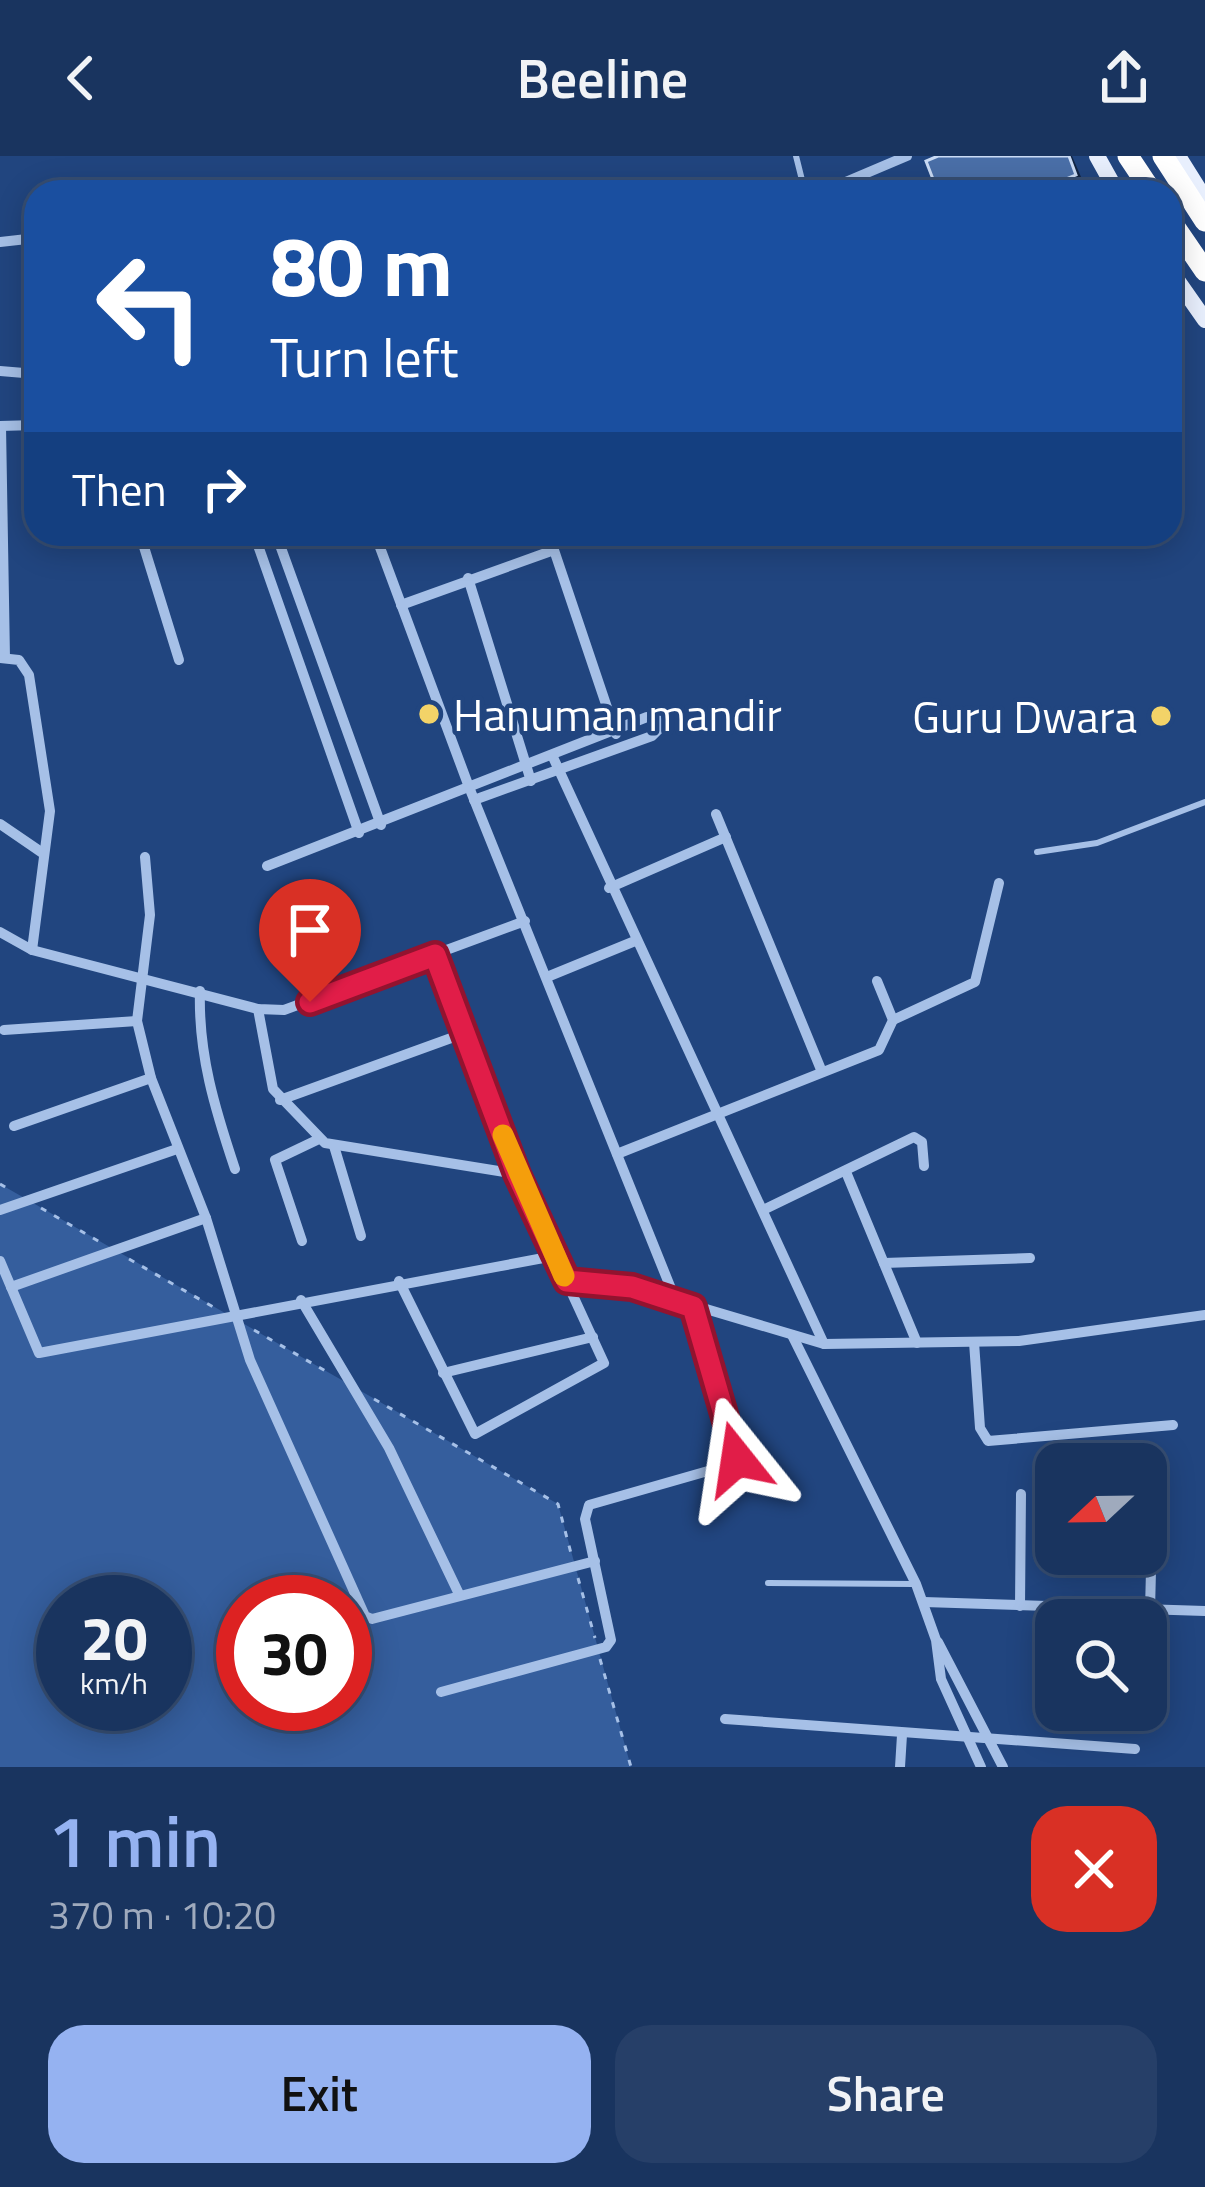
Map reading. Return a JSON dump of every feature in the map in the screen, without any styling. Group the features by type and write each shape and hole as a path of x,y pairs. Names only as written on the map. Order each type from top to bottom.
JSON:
{"highway":[{"path":"1180,158 1205,221"},
{"path":"1182,237 1205,271"}],"main road":[{"path":"1180,158 1205,199"},
{"path":"1182,287 1205,320"}],"street":[{"path":"850,180 907,156"},
{"path":"1,426 3,658 26,664 50,806 32,950"},
{"path":"144,546 179,660"},
{"path":"258,546 358,833"},
{"path":"280,546 381,825"},
{"path":"379,546 469,787 676,1301"},
{"path":"401,605 547,551 557,553 621,748"},
{"path":"468,578 531,781"},
{"path":"267,866 647,717 657,719 657,733 475,800"},
{"path":"552,754 609,888 824,1344"},
{"path":"716,814 822,1072"},
{"path":"0,824 44,854"},
{"path":"609,888 727,837"},
{"path":"145,857 150,915 137,1021 151,1078 206,1218 250,1360 365,1616 372,1619 595,1561"},
{"path":"617,1154 879,1050 893,1020 974,982 999,884"},
{"path":"0,932 32,950 146,976 258,1009 310,1002 525,921"},
{"path":"548,977 635,941"},
{"path":"399,1281 471,1430 481,1434 604,1364 517,1174 435,955"},
{"path":"877,981 893,1020"},
{"path":"200,991 199,1031 208,1084 236,1169"},
{"path":"258,1009 267,1076 280,1100 319,1139 334,1146 517,1174"},
{"path":"4,1030 137,1021"},
{"path":"280,1100 465,1033"},
{"path":"14,1126 151,1078"},
{"path":"763,1210 918,1136 924,1166"},
{"path":"302,1241 275,1160 319,1139"},
{"path":"334,1146 362,1236"},
{"path":"0,1210 177,1149"},
{"path":"846,1172 917,1343"},
{"path":"10,1287 206,1218"},
{"path":"0,1262 39,1353 399,1281 554,1256"},
{"path":"884,1263 1030,1258"},
{"path":"567,1281 632,1287 824,1344 974,1342 1205,1315"},
{"path":"302,1300 405,1478 459,1594"},
{"path":"441,1692 610,1643 585,1519 590,1505 736,1463 693,1307"},
{"path":"792,1335 916,1584 936,1640 1003,1767"},
{"path":"443,1372 593,1337"},
{"path":"974,1342 980,1428 988,1441 1173,1425"},
{"path":"1020,1606 1021,1494"},
{"path":"924,1603 1035,1606"},
{"path":"1167,1610 1205,1611"},
{"path":"936,1640 941,1679 980,1767"},
{"path":"725,1719 1135,1749"},
{"path":"900,1767 902,1735"}],"lane":[{"path":"1037,852 1097,843 1205,802"},
{"path":"768,1583 916,1584"}],"shaded area":[{"path":"0,1184 558,1504 631,1767 0,1767"}],"building":[{"path":"938,156 1069,156 1076,175 1064,180 933,180 926,161"}],"slow traffic":[{"path":"503,1135 564,1276"}],"place":[{"name":"Hanuman mandir","path":"429,714"},
{"name":"Guru Dwara","path":"1161,716"}],"route":[{"path":"310,1002 435,955 517,1174 567,1281 632,1287 693,1307 737,1459"}]}
